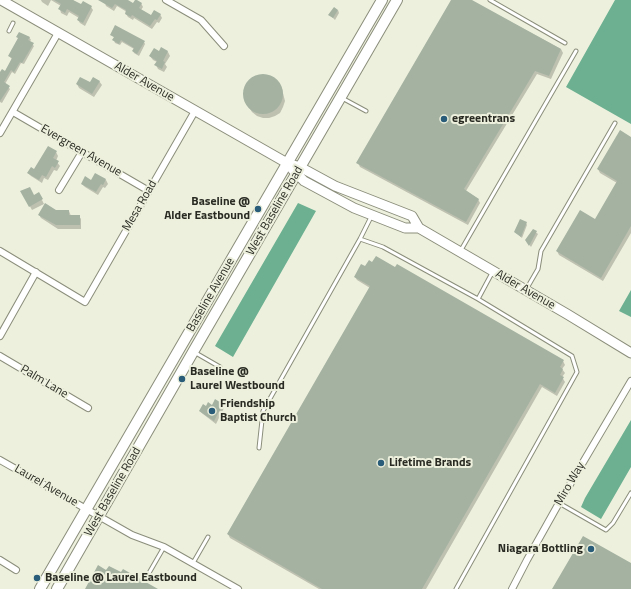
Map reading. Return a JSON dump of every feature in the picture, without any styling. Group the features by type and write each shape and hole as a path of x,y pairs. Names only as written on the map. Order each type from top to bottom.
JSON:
{"main road":[{"name":"Alder Avenue","path":"1,0 298,170 412,216 419,228 631,353"},
{"name":"Baseline Avenue","path":"40,589 92,513 287,163 382,0"},
{"name":"West Baseline Road","path":"57,589 92,513 193,352 397,0"},
{"name":"Alder Avenue","path":"298,170 304,182 354,208 405,228 419,228"}],"street":[{"path":"166,0 201,20 224,46"},
{"path":"0,134 58,32"},
{"name":"Mesa Road","path":"36,272 85,302 195,111"},
{"name":"Evergreen Avenue","path":"13,112 149,191"},
{"path":"59,190 82,152"},
{"path":"0,251 36,272 0,336"},
{"name":"Palm Lane","path":"0,356 88,408"},
{"name":"Miro Way","path":"512,589 559,502 631,381"},
{"name":"Laurel Avenue","path":"0,460 132,535 164,547 238,589"},
{"path":"0,560 16,570"}],"lane":[{"path":"490,0 565,43"},
{"path":"8,31 13,23"},
{"path":"460,252 576,51"},
{"path":"341,97 366,112"},
{"path":"526,290 538,269 541,251 615,123"},
{"path":"259,448 263,411 372,215"},
{"path":"360,239 383,247 478,299 572,356 577,372 456,589"},
{"path":"478,299 493,271"},
{"path":"193,352 220,367"},
{"path":"559,502 606,530 613,523 631,493"},
{"path":"193,564 208,537"},
{"path":"149,573 164,547"}],"shaded area":[{"path":"615,0 631,0 631,124 566,87"},
{"path":"298,203 316,211 233,357 215,346"},
{"path":"631,290 631,317 619,311"},
{"path":"631,420 631,467 601,519 581,507"}],"building":[{"path":"54,0 73,0 81,4 83,1 92,6 83,23 77,20 79,16 67,9 65,13 58,9 61,4"},
{"path":"98,0 128,0 133,3 137,0 142,3 139,8 151,15 154,10 161,14 150,26 132,15 131,17 125,14 126,10 115,4 112,8"},
{"name":"egreentrans","path":"451,0 472,0 561,49 549,76 535,71 464,189 479,199 466,222 356,163"},
{"path":"334,7 338,10 333,18 328,15"},
{"path":"115,25 145,41 137,54 132,51 134,48 121,40 119,44 112,40 114,37 110,35"},
{"path":"19,32 30,37 28,40 34,43 22,63 20,62 14,72 11,70 4,82 10,86 0,101 0,72 2,69 5,71 12,58 8,56 18,38 16,37"},
{"path":"161,47 168,51 163,61 165,62 162,69 154,65 157,61 149,56 154,48 159,51"},
{"path":"263,74 274,77 280,83 283,94 280,105 274,111 263,114 252,111 246,105 243,94 246,83 252,77"},
{"path":"80,77 90,82 93,77 100,81 92,94 76,84"},
{"path":"620,130 631,137 631,226 601,278 556,251 580,210 595,219 617,181 597,169"},
{"path":"48,146 57,151 53,158 59,161 55,168 52,166 46,177 42,175 39,180 27,173 31,167 34,169"},
{"path":"95,173 106,179 103,185 101,184 96,192 81,184 85,176 91,180"},
{"path":"30,187 34,195 39,192 43,199 29,207 20,191"},
{"path":"45,203 56,210 69,210 69,215 80,215 80,225 56,225 38,215"},
{"path":"520,219 527,222 521,237 514,232"},
{"path":"533,229 537,231 529,246 525,240"},
{"name":"Lifetime Brands","path":"376,256 395,267 397,264 564,360 560,367 563,369 560,375 564,377 555,393 540,384 422,589 322,589 227,534 370,286 354,277 361,264 365,266 369,260 372,262"},
{"path":"215,399 223,404 214,421 199,411 203,404 206,406 208,402 212,405"},
{"name":"Niagara Bottling","path":"583,536 631,563 631,589 552,589"},
{"path":"98,565 106,570 109,566 121,572 123,569 158,589 85,589"}],"place":[{"name":"egreentrans","path":"444,119"},
{"name":"Baseline @ Alder Eastbound","path":"258,209"},
{"name":"Baseline @ Laurel Westbound","path":"182,379"},
{"name":"Friendship Baptist Church","path":"212,411"},
{"name":"Lifetime Brands","path":"381,463"},
{"name":"Niagara Bottling","path":"591,549"},
{"name":"Baseline @ Laurel Eastbound","path":"37,578"}]}
